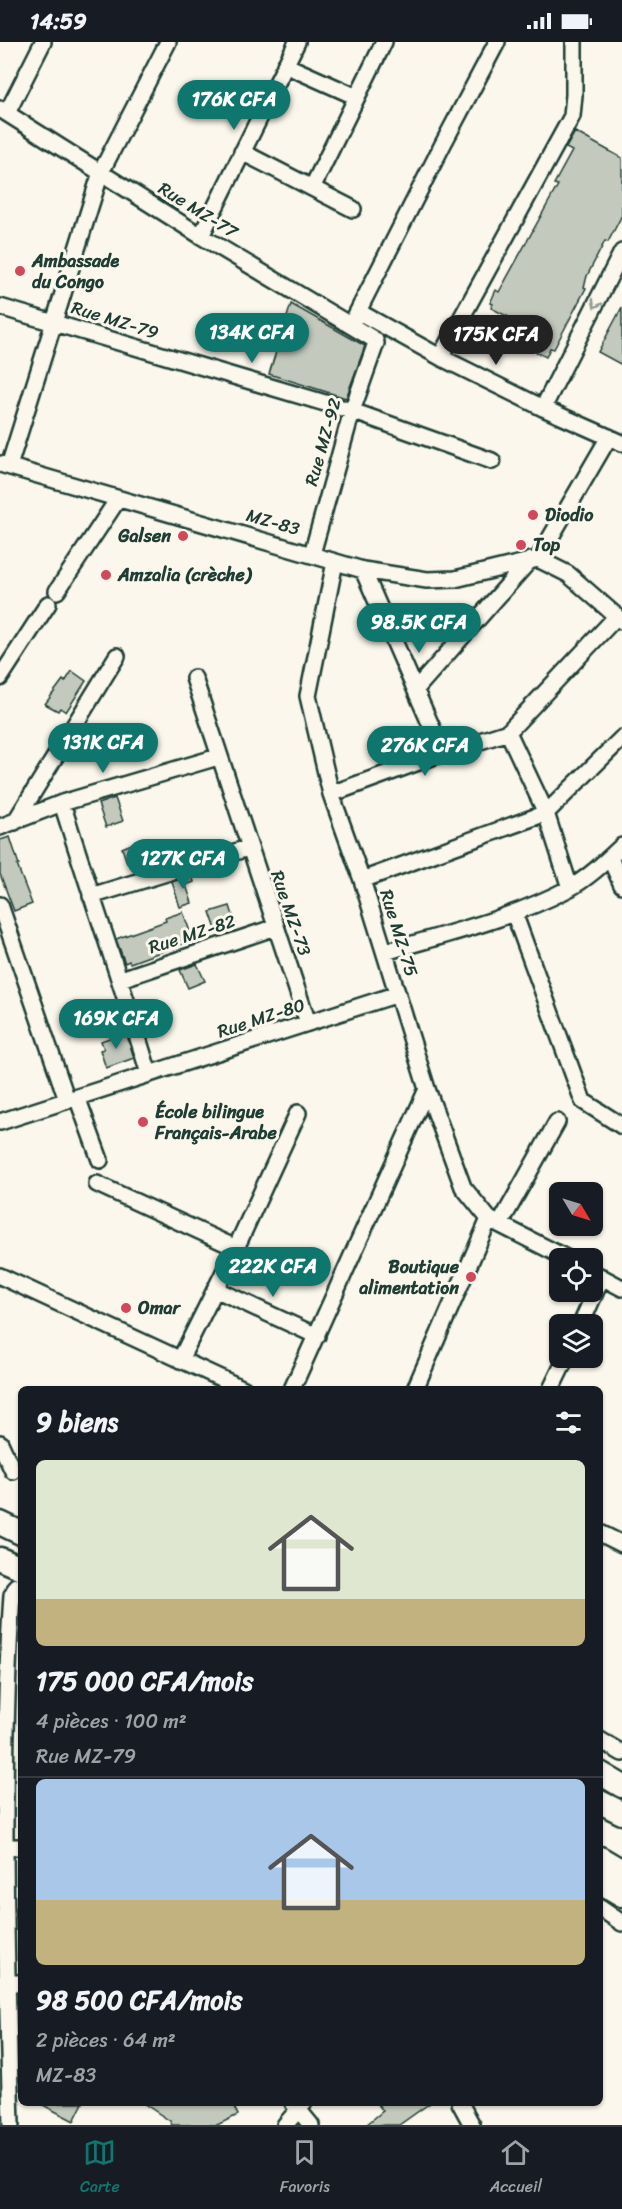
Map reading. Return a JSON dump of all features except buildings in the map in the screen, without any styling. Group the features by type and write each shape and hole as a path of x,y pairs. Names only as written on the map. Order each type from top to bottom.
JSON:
{"highway":[{"path":"0,1523 18,1532"},
{"path":"0,1559 16,1588"},
{"path":"603,1775 622,1786"},
{"path":"603,1804 622,1814"},
{"path":"603,1860 622,1871"},
{"path":"603,1884 622,1895"}],"street":[{"path":"4,111 43,42"},
{"path":"5,465 55,322 101,172 168,42"},
{"path":"201,236 297,42"},
{"path":"312,188 384,42"},
{"path":"351,325 497,42"},
{"path":"440,357 572,116 574,42"},
{"path":"285,64 357,97"},
{"name":"Rue MZ-77","path":"4,111 201,236 371,337 376,343"},
{"path":"242,152 353,209"},
{"path":"543,408 622,252"},
{"name":"Rue MZ-79","path":"0,307 352,411 492,461"},
{"path":"359,312 440,357 543,408 616,440 534,560 416,689"},
{"name":"Rue MZ-92","path":"312,554 352,411 376,343"},
{"name":"MZ-83","path":"5,465 363,570 427,580 454,579 534,560"},
{"path":"57,591 118,499"},
{"path":"331,794 442,753 508,732 619,619 568,574 534,560"},
{"name":"Rue MZ-75","path":"335,562 308,696 331,794 362,880 427,1089 463,1187 495,1221 549,1249"},
{"path":"363,570 442,753"},
{"path":"0,678 48,604"},
{"path":"15,822 117,656"},
{"name":"Rue MZ-73","path":"194,678 248,848 308,1023"},
{"path":"508,732 546,813 570,888"},
{"path":"362,880 546,813 622,738"},
{"path":"0,827 62,803 218,757"},
{"path":"62,803 91,896 121,979 149,1074"},
{"path":"385,952 514,913 570,888 622,846"},
{"path":"91,896 248,848"},
{"path":"610,858 622,885"},
{"path":"0,905 72,1099 100,1160"},
{"path":"514,913 583,1101 622,1126"},
{"name":"Rue MZ-82","path":"121,979 276,927"},
{"name":"Rue MZ-80","path":"0,1122 398,994"},
{"path":"293,1386 427,1089"},
{"path":"180,1360 236,1248 298,1113"},
{"path":"419,1386 495,1221 556,1122"},
{"path":"97,1184 236,1248"},
{"path":"0,1276 233,1386"},
{"path":"603,1278 622,1287"},
{"path":"215,1289 317,1336"},
{"path":"552,1386 561,1368"},
{"path":"0,1443 11,1471"},
{"path":"603,1534 620,1538"},
{"path":"11,2125 9,1983 2,1847 2,1755 9,1640 16,1588"},
{"path":"603,1742 622,1753"},
{"path":"2,1847 18,1847"},
{"path":"603,1910 622,1923"},
{"path":"285,2125 298,2106"},
{"path":"300,2106 311,2125"},
{"path":"462,2106 472,2125"}],"place":[{"name":"Ambassade du Congo","path":"20,271"},
{"name":"Diodio","path":"533,515"},
{"name":"Galsen","path":"183,536"},
{"name":"Top","path":"521,545"},
{"name":"Amzalia (crèche)","path":"106,575"},
{"name":"École bilingue Français-Arabe","path":"143,1122"},
{"name":"Boutique alimentation","path":"471,1277"},
{"name":"Omar","path":"126,1308"}]}
